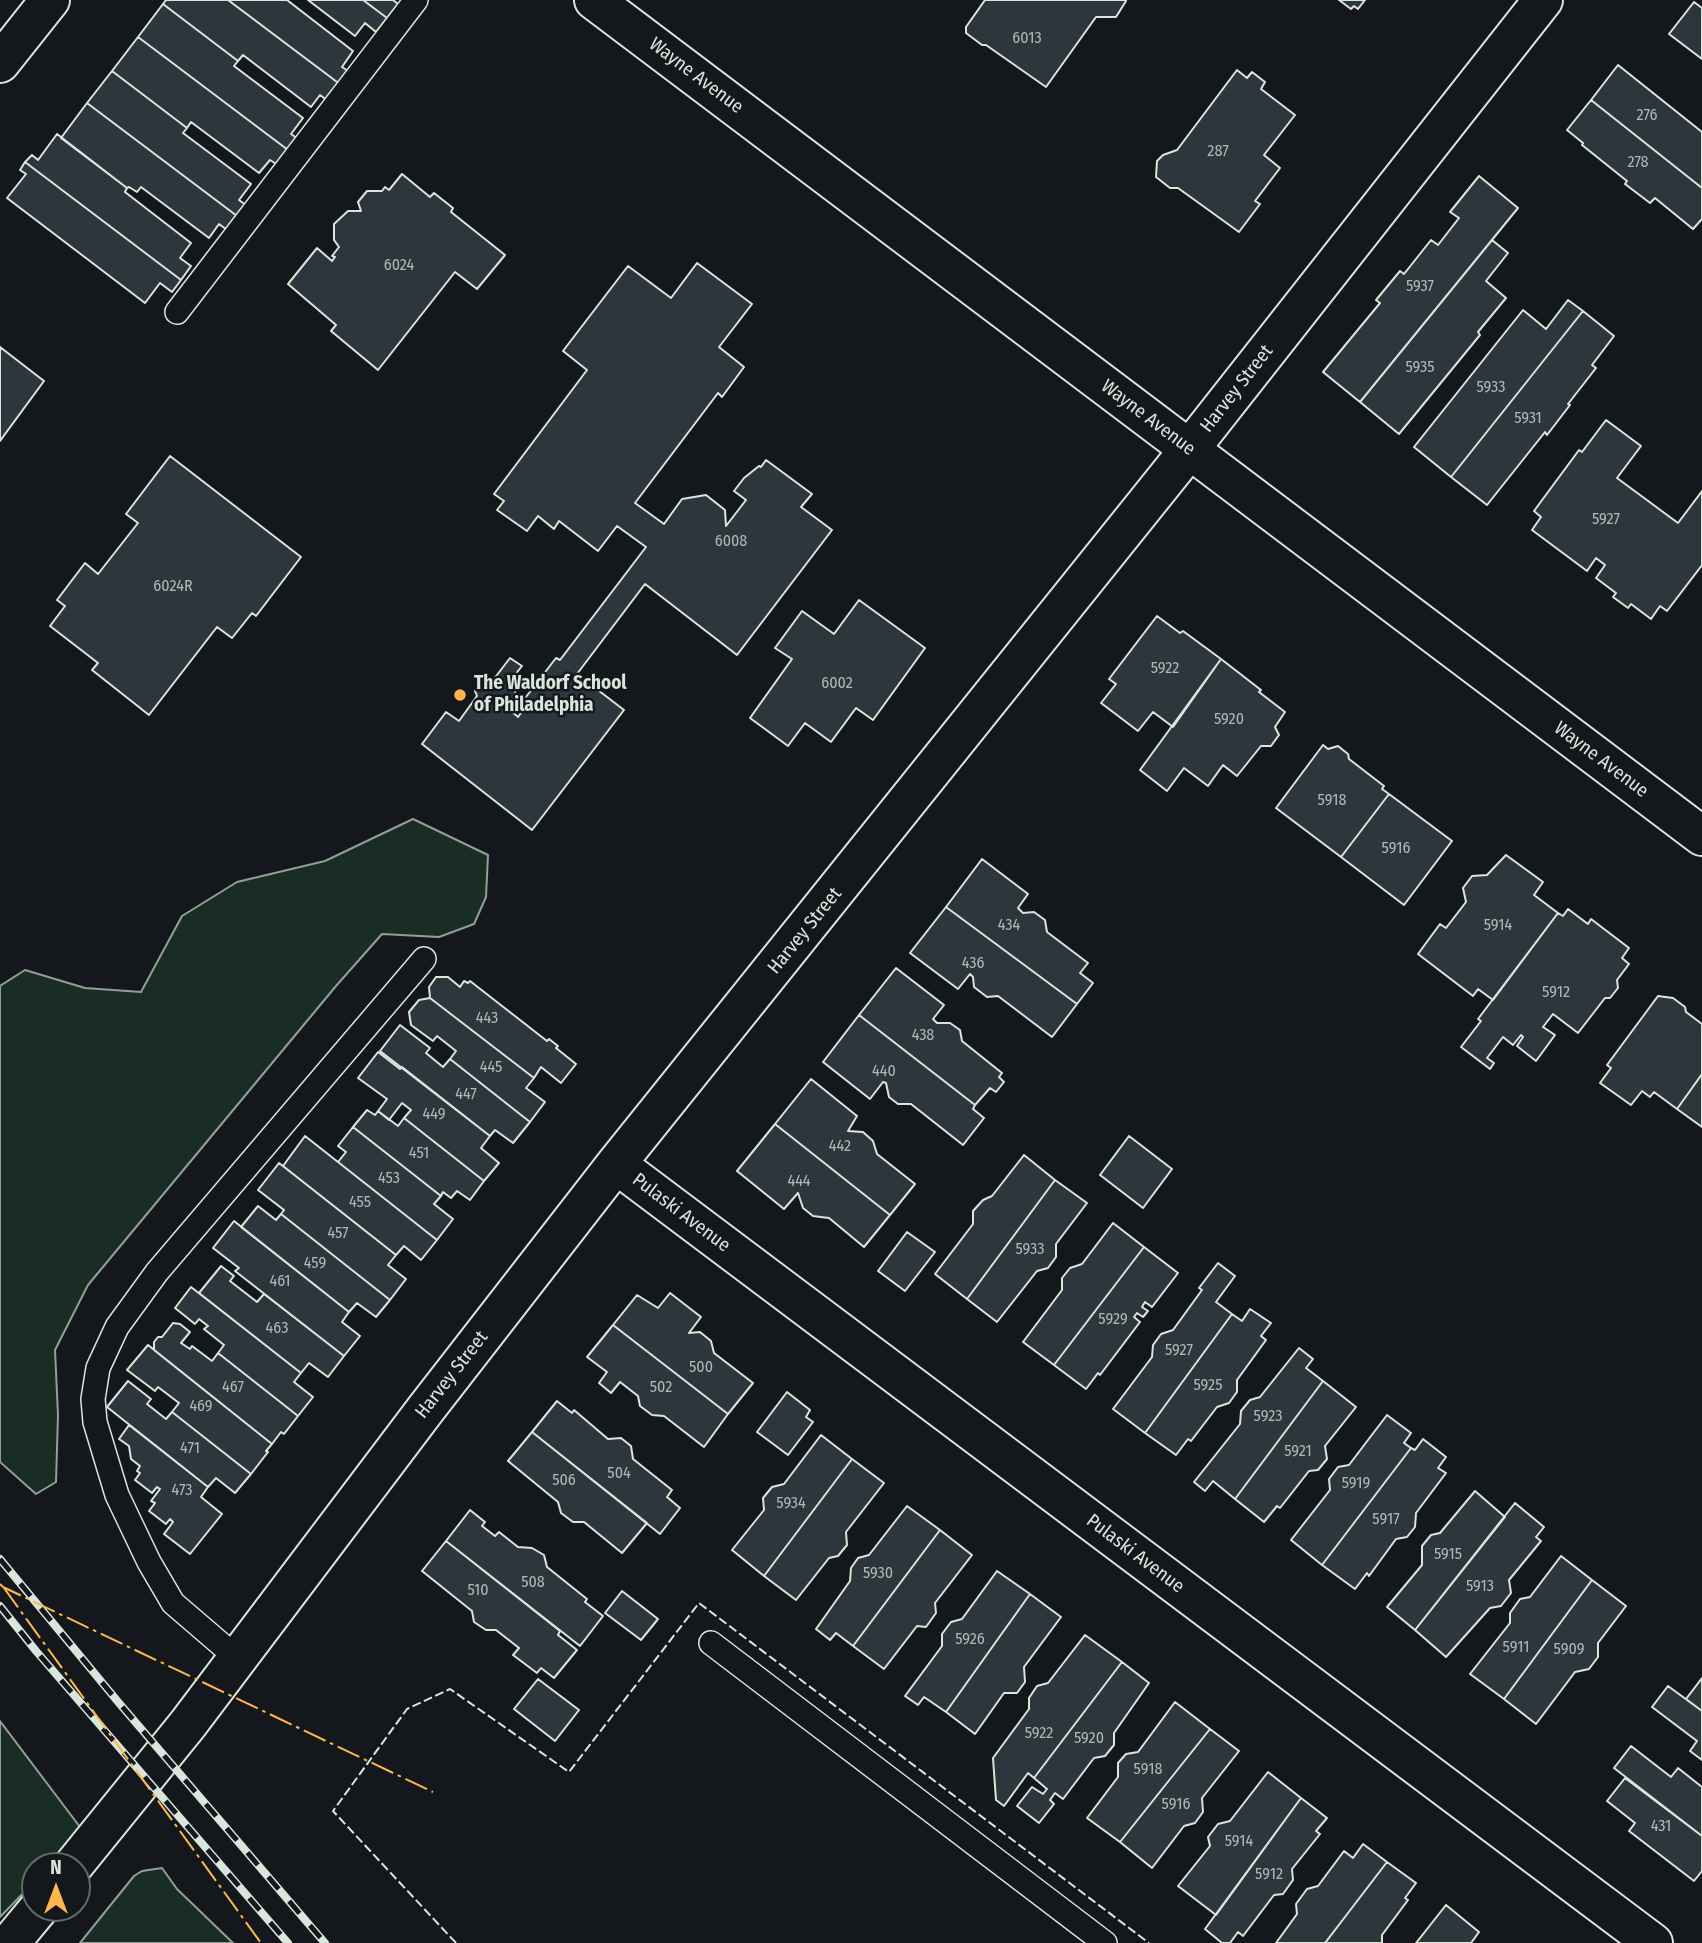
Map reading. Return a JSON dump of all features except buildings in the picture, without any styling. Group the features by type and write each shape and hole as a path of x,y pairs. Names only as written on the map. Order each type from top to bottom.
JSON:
{"street":[{"path":"0,63 50,0"},
{"name":"Wayne Avenue","path":"594,0 1702,836"},
{"name":"Harvey Street","path":"84,1852 188,1724 425,1410 616,1164 1189,450 1543,0"},
{"name":"Pulaski Avenue","path":"616,1164 1653,1943"},
{"path":"10,1943 27,1922"}],"lane":[{"path":"177,312 416,0"},
{"path":"237,1658 173,1603 149,1562 117,1495 95,1422 93,1399 98,1368 117,1327 157,1272 424,959"},
{"path":"711,1643 1105,1943"}],"green space":[{"path":"413,819 488,855 486,897 474,924 439,937 382,934 88,1285 55,1350 58,1415 56,1482 36,1494 0,1462 0,986 25,970 85,988 141,992 182,916 237,882 325,861"},
{"path":"0,1721 83,1831 63,1852 21,1852 21,1895 0,1917"},
{"path":"162,1868 177,1889 233,1943 80,1943 134,1876 142,1871"}],"railway":[{"path":"0,1559 119,1703 325,1943"},
{"path":"0,1606 288,1943"}],"fence":[{"path":"456,1943 333,1811 407,1709 450,1689 569,1772 699,1603 1149,1943"}],"power":[{"path":"0,1584 433,1792"},
{"path":"4,1588 261,1943"}],"place":[{"name":"The Waldorf School of Philadelphia","path":"460,695"}]}
